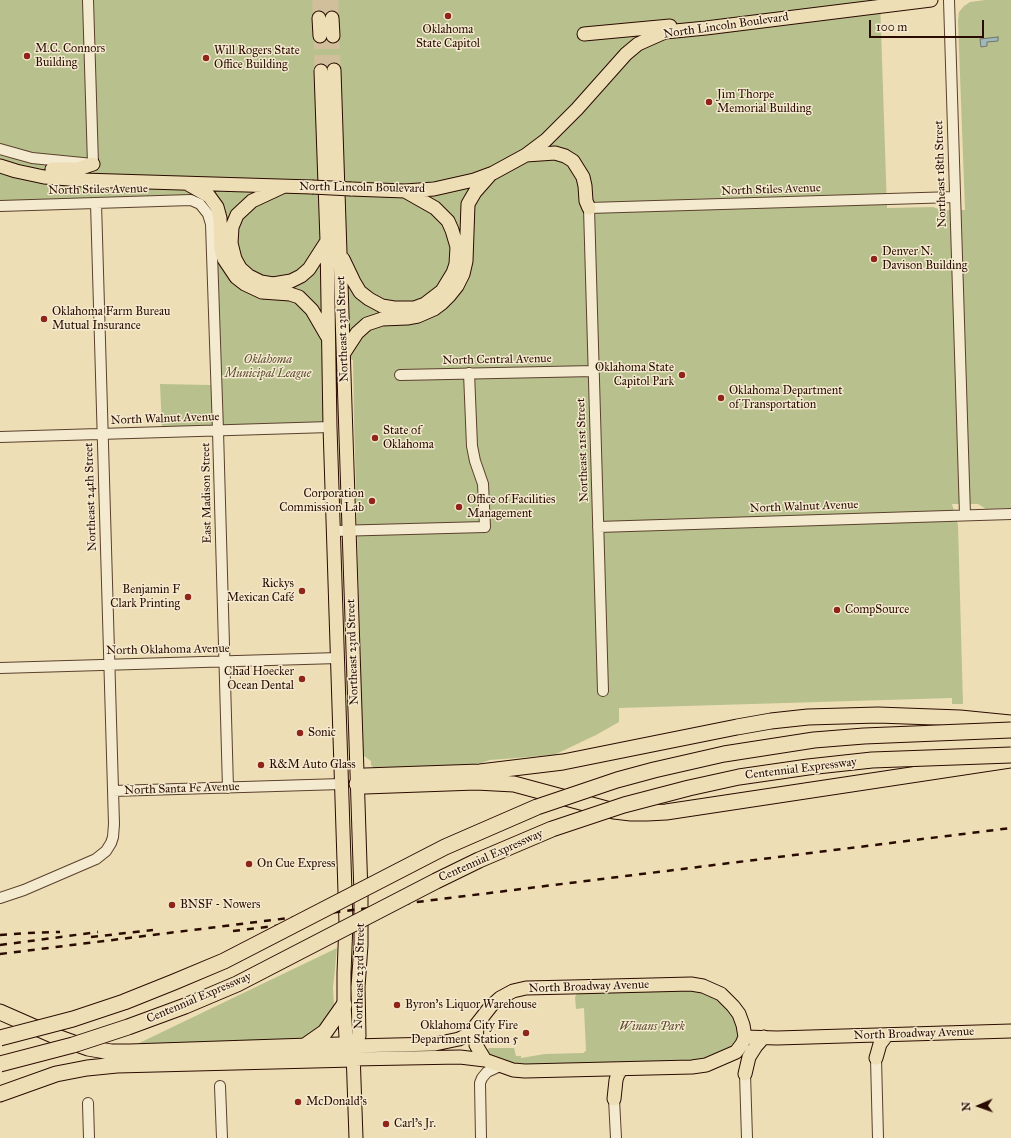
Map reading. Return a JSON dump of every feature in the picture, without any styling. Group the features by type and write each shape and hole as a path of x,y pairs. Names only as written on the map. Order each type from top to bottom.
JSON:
{"highway":[{"path":"357,784 365,776 480,772 563,762 737,727 808,717 878,715 960,718 1011,723"},
{"name":"Centennial Expressway","path":"0,1038 73,1019 124,1002 174,982 224,961 445,847 538,807 617,780 661,768 724,754 814,740 864,736 1011,730"},
{"name":"Centennial Expressway","path":"0,1064 73,1046 128,1028 185,1006 243,980 479,860 552,829 624,805 702,785 767,772 808,766 872,760 1011,756"},
{"path":"357,784 365,786 476,782 507,783 529,787 614,811 631,813 666,812 949,771 1011,760"},
{"path":"306,1046 325,1032 344,1005"},
{"path":"0,1012 57,1037 82,1046 111,1052 306,1046 353,1053"},
{"path":"0,1094 56,1074 71,1070 101,1066 353,1053"}],"main road":[{"name":"North Lincoln Boulevard","path":"0,164 16,171 44,177 82,180 405,191 446,187 474,180 526,155 555,132 626,54 638,44 665,32 931,0"},
{"path":"326,18 327,36"},
{"path":"584,34 666,26 706,28"},
{"name":"Northeast 23rd Street","path":"328,71 340,252 361,894 361,945 358,987 359,1036 353,1053 346,1037 344,1005 346,923 328,339 328,71"},
{"path":"526,155 555,153 565,156 573,161 584,177 586,186 586,202 589,208"},
{"path":"0,164 16,163 34,167 63,170 78,169 93,164"},
{"path":"344,355 357,333 367,324 382,319 418,316 442,304 449,296 457,286 463,274 466,261 466,223 468,204 475,192 493,172"},
{"path":"186,183 209,196 217,207 220,218 221,250 224,259 236,277 245,284 262,292 290,294 300,297 312,310 328,339"},
{"path":"282,187 252,201 237,215 232,227 231,243 235,259 240,268 249,276 261,282 273,284 291,281 309,269 327,241"},
{"path":"340,252 360,292 382,306 394,308 414,308 424,304 442,291 453,273 457,256 457,247 452,230 448,221 435,208 405,191"},
{"name":"North Santa Fe Avenue","path":"341,784 357,784"},
{"name":"North Broadway Avenue","path":"353,1053 445,1043 459,1040 469,1034 491,1006 500,998 513,991 526,988 691,984 703,986 721,994 739,1014 745,1037 887,1035 1011,1031"},
{"path":"477,1025 476,1045 484,1060"},
{"path":"876,1058 880,1044 887,1035"},
{"path":"356,1138 353,1053 460,1057 484,1060 513,1070 525,1071 622,1069 706,1065 736,1052 745,1037"},
{"path":"745,1074 749,1057 764,1037"},
{"path":"614,1099 616,1080 622,1069"}],"street":[{"path":"0,149 32,158 93,164 88,0"},
{"name":"Northeast 18th Street","path":"949,0 965,515"},
{"name":"North Stiles Avenue","path":"589,208 955,197"},
{"name":"North Stiles Avenue","path":"0,206 191,200 197,202"},
{"name":"East Madison Street","path":"197,202 206,210 211,224 228,788"},
{"name":"Northeast 24th Street","path":"96,203 110,664 112,791"},
{"name":"Northeast 21st Street","path":"589,208 603,691"},
{"name":"North Central Avenue","path":"400,375 594,371"},
{"path":"334,531 485,527 483,484 475,461 472,446 470,373"},
{"name":"North Walnut Avenue","path":"0,437 330,427"},
{"name":"North Walnut Avenue","path":"598,527 1011,514"},
{"name":"North Oklahoma Avenue","path":"0,668 338,658"},
{"name":"North Santa Fe Avenue","path":"0,898 24,890 102,856 109,847 113,837 114,824 112,791 341,784"},
{"path":"876,1058 878,1138"},
{"path":"481,1138 480,1083 487,1072 500,1066"},
{"path":"745,1074 747,1138"},
{"path":"220,1086 222,1138"},
{"path":"614,1099 616,1138"},
{"path":"88,1103 89,1138"}],"green space":[{"name":"Oklahoma State Capitol Park","path":"0,0 880,0 887,208 933,207 941,210 965,210 958,21 959,12 970,2 985,0 1011,0 1011,508 986,509 978,504 952,504 958,525 963,704 952,704 952,698 619,708 619,722 554,755 490,760 469,765 374,768 371,765 371,761 364,756 363,752 353,360 321,346 325,418 319,423 162,428 160,384 221,384 217,260 212,209 198,196 189,195 0,202"},
{"path":"337,948 333,988 334,1006 330,1018 320,1030 303,1040 133,1046"},
{"name":"Winans Park","path":"694,989 717,997 733,1015 737,1026 737,1040 733,1047 705,1060 520,1066 488,1055 487,1050 489,1048 514,1048 516,1056 521,1056 521,1058 545,1054 584,1053 586,1051 584,1008 576,1009 575,997 578,992"}],"water":[{"path":"998,37 998,41 987,42 987,46 981,47 980,39"}],"tunnel":[{"path":"319,0 319,18"},
{"path":"332,0 332,18"},
{"path":"320,36 321,71"},
{"path":"333,36 334,70"}],"railway":[{"path":"0,954 1011,828"},
{"path":"233,931 291,924"},
{"path":"91,937 153,930"},
{"path":"0,935 60,932"},
{"path":"0,945 98,932"}],"place":[{"name":"Oklahoma State Capitol","path":"448,16"},
{"name":"M.C. Connors Building","path":"27,56"},
{"name":"Will Rogers State Office Building","path":"206,58"},
{"name":"Jim Thorpe Memorial Building","path":"709,102"},
{"name":"Denver N. Davison Building","path":"874,259"},
{"name":"Oklahoma Farm Bureau Mutual Insurance","path":"44,319"},
{"name":"Oklahoma State Capitol Park","path":"682,375"},
{"name":"Oklahoma Department of Transportation","path":"721,398"},
{"name":"State of Oklahoma","path":"375,438"},
{"name":"Corporation Commission Lab","path":"372,501"},
{"name":"Office of Facilities Management","path":"459,507"},
{"name":"Rickys Mexican Café","path":"302,591"},
{"name":"Benjamin F Clark Printing","path":"188,597"},
{"name":"CompSource","path":"837,610"},
{"name":"Chad Hoecker Ocean Dental","path":"302,679"},
{"name":"Sonic","path":"300,733"},
{"name":"R&M Auto Glass","path":"261,765"},
{"name":"On Cue Express","path":"249,864"},
{"name":"BNSF - Nowers","path":"172,905"},
{"name":"Byron's Liquor Warehouse","path":"397,1005"},
{"name":"Oklahoma City Fire Department Station 5","path":"526,1033"},
{"name":"McDonald's","path":"298,1102"},
{"name":"Carl's Jr.","path":"386,1124"}],"park label":[{"name":"Oklahoma Municipal League","path":"268,367"}]}
